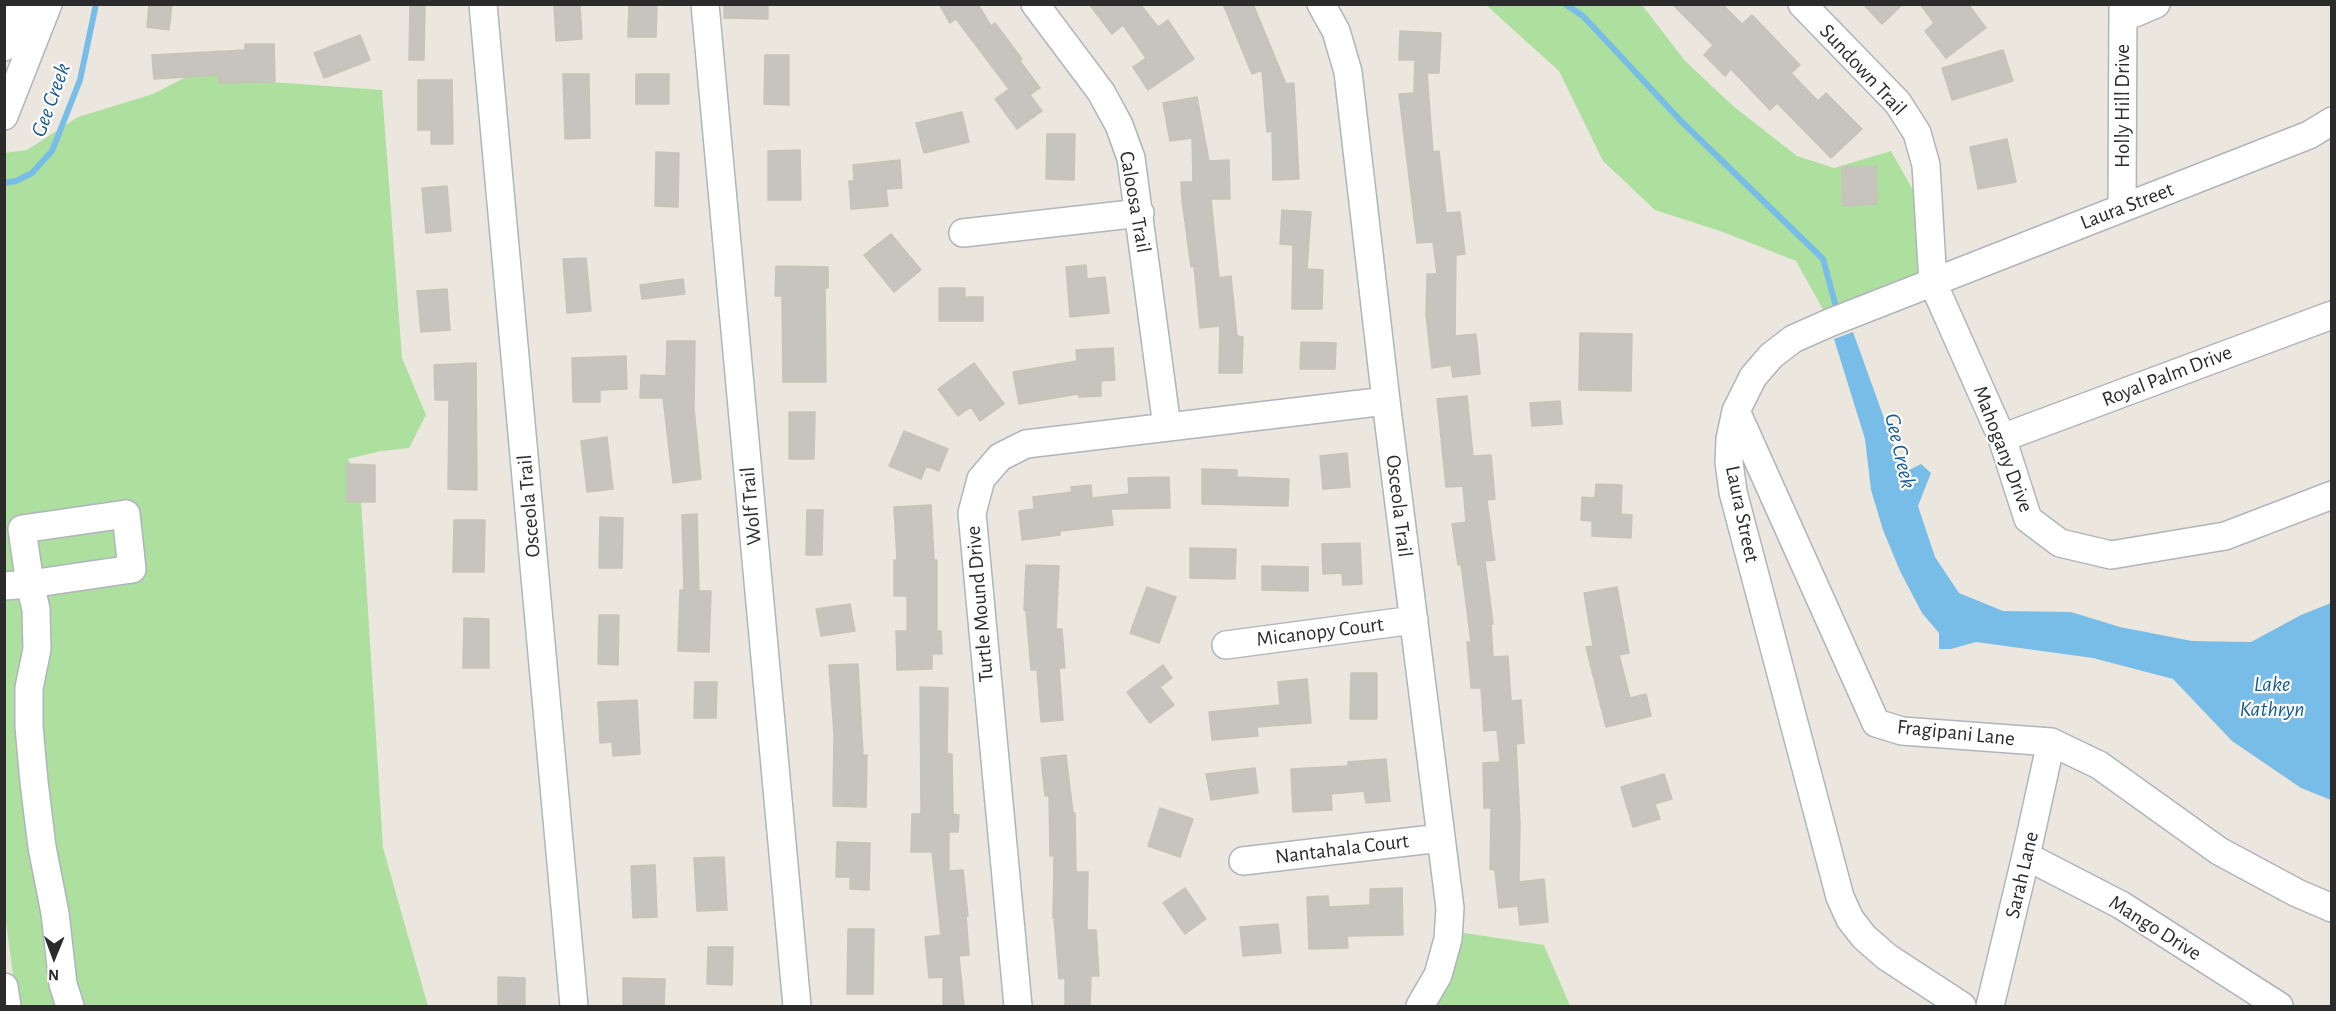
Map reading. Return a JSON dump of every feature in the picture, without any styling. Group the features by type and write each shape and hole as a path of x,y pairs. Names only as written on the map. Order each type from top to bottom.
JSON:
{"street":[{"path":"4,47 20,4"},
{"path":"4,116 48,4"},
{"name":"Osceola Trail","path":"483,4 574,1006"},
{"name":"Wolf Trail","path":"705,4 797,1006"},
{"name":"Caloosa Trail","path":"1035,4 1101,92 1119,125 1131,158 1167,427"},
{"name":"Osceola Trail","path":"1321,4 1336,31 1348,72 1386,401 1450,908 1448,939 1438,975 1420,1006"},
{"name":"Sundown Trail","path":"1802,4 1898,102 1917,133 1926,165 1933,283"},
{"path":"2123,11 2156,4"},
{"name":"Holly Hill Drive","path":"2122,207 2123,11"},
{"name":"Laura Street","path":"1962,1006 1887,957 1864,937 1850,919 1840,897 1733,492 1729,462 1730,439 1736,411 1753,377 1771,356 1793,339 1829,322 2309,135 2331,121"},
{"path":"963,233 1140,213"},
{"name":"Mahogany Drive","path":"1933,283 2002,438 2028,519 2060,543 2111,555 2225,536 2331,495"},
{"name":"Royal Palm Drive","path":"2002,438 2331,315"},
{"name":"Turtle Mound Drive","path":"1017,1006 972,513 981,479 1000,457 1026,444 1386,401"},
{"name":"Fragipani Lane","path":"1736,411 1876,723 1902,731 2051,742 2099,765 2219,851 2297,893 2331,908"},
{"path":"17,585 36,609 37,649 29,688 29,726 42,847 55,913 63,984 70,1006"},
{"name":"Micanopy Court","path":"1226,645 1413,620"},
{"name":"Sarah Lane","path":"1990,1006 2051,742"},
{"name":"Nantahala Court","path":"1243,861 1441,838"},
{"name":"Mango Drive","path":"2026,856 2121,905 2279,1006"},
{"path":"4,987 7,1006"}],"green space":[{"path":"1486,5 1642,5 1685,61 1733,106 1797,156 1834,168 1891,151 1918,199 1922,275 1825,313 1796,261 1723,232 1655,210 1603,161 1559,71"},
{"path":"219,60 244,80 382,90 402,358 426,415 409,448 381,451 348,459 360,484 383,848 428,1006 17,1006 4,907 4,153 27,150 78,117 153,94"},
{"path":"1458,932 1544,945 1570,1006 1432,1006"}],"water":[{"name":"Lake Kathryn","path":"1853,332 1898,457 1907,471 1921,464 1931,473 1918,506 1935,557 1959,593 2003,611 2071,612 2120,627 2192,641 2251,642 2301,615 2331,603 2331,800 2301,788 2232,741 2173,679 2093,658 1976,642 1951,649 1939,649 1939,633 1922,613 1900,571 1883,530 1871,490 1865,439 1834,339"}],"building":[{"path":"149,4 172,4 169,30 147,27"},
{"path":"410,4 425,4 424,60 409,60"},
{"path":"554,4 580,4 582,39 556,41"},
{"path":"629,4 657,4 656,37 628,37"},
{"path":"724,4 768,4 768,19 724,18"},
{"path":"939,4 981,4 979,6 991,26 995,23 1040,88 1030,95 1042,111 1017,129 995,99 1009,89 956,19 950,23"},
{"path":"1089,4 1140,4 1158,27 1168,20 1194,59 1148,90 1133,67 1146,58 1123,25 1112,34"},
{"path":"1223,4 1253,4 1286,84 1294,83 1299,179 1273,180 1272,131 1267,132 1262,70 1252,74"},
{"path":"1672,4 1722,4 1742,24 1752,15 1800,65 1791,73 1818,101 1826,93 1862,129 1831,158 1777,103 1770,110 1731,69 1725,76 1704,55 1713,45"},
{"path":"1863,4 1903,4 1882,24"},
{"path":"1920,4 1968,4 1986,28 1946,58 1925,31 1934,23"},
{"path":"1400,31 1441,33 1439,73 1427,73 1433,152 1439,151 1446,213 1460,212 1465,254 1456,255 1455,336 1476,334 1480,374 1453,377 1451,365 1432,368 1426,315 1427,274 1437,274 1433,242 1417,243 1399,94 1414,93 1415,60 1399,60"},
{"path":"360,35 370,60 324,78 314,53"},
{"path":"245,44 274,44 275,82 219,83 219,75 154,79 152,55 245,50"},
{"path":"2003,50 2013,81 1952,100 1942,68"},
{"path":"765,55 789,55 789,105 764,104"},
{"path":"563,74 589,74 590,138 565,139"},
{"path":"636,74 669,74 669,104 636,104"},
{"path":"418,80 452,80 453,144 431,144 431,130 418,130"},
{"path":"1197,97 1209,161 1229,160 1230,199 1211,199 1219,278 1231,276 1237,336 1243,337 1242,373 1219,373 1220,326 1200,328 1194,266 1191,267 1181,182 1193,182 1192,138 1170,141 1163,103"},
{"path":"962,112 969,142 924,153 916,123"},
{"path":"1047,134 1075,134 1074,180 1046,179"},
{"path":"2007,139 2016,182 1978,189 1970,147"},
{"path":"800,150 801,200 768,200 768,151"},
{"path":"656,152 679,153 678,207 655,206"},
{"path":"900,160 902,188 886,189 888,206 851,209 849,181 854,181 853,165"},
{"path":"1876,166 1877,204 1843,206 1842,167"},
{"path":"447,186 451,231 426,233 422,188"},
{"path":"1282,210 1311,212 1307,269 1323,270 1322,309 1292,309 1293,245 1280,244"},
{"path":"891,234 921,270 894,292 864,255"},
{"path":"586,258 591,311 567,313 563,259"},
{"path":"1086,265 1087,279 1105,277 1109,313 1070,317 1066,267"},
{"path":"776,266 828,267 828,288 825,288 826,382 783,382 782,296 775,296"},
{"path":"683,279 685,294 642,299 640,285"},
{"path":"939,288 965,288 965,297 983,297 983,321 939,321"},
{"path":"447,289 450,330 421,332 417,291"},
{"path":"1580,333 1632,334 1631,391 1579,390"},
{"path":"667,341 695,341 694,409 701,479 673,483 663,398 640,398 641,375 666,376"},
{"path":"1301,342 1336,343 1335,369 1300,369"},
{"path":"1113,348 1115,380 1101,381 1101,396 1079,397 1078,394 1019,404 1013,372 1077,361 1076,350"},
{"path":"626,356 627,389 600,390 600,402 573,402 572,358"},
{"path":"476,363 477,490 448,489 449,400 435,400 434,365"},
{"path":"974,363 1004,404 980,421 971,407 958,416 938,389"},
{"path":"1467,396 1473,456 1491,455 1495,499 1487,500 1495,560 1485,561 1493,624 1491,624 1493,657 1508,656 1511,701 1521,700 1524,743 1516,744 1520,824 1519,882 1544,879 1548,922 1520,925 1518,906 1499,908 1495,870 1490,869 1491,808 1484,808 1483,763 1500,762 1497,730 1484,731 1481,688 1471,688 1467,642 1471,642 1461,564 1458,565 1452,524 1466,522 1463,486 1446,487 1437,399"},
{"path":"1560,401 1562,424 1532,426 1530,403"},
{"path":"789,412 815,412 814,459 789,459"},
{"path":"904,431 948,449 939,471 926,466 921,479 889,466"},
{"path":"607,437 613,489 587,492 581,441"},
{"path":"1347,453 1350,487 1323,489 1320,456"},
{"path":"347,464 375,465 375,502 347,502"},
{"path":"1202,469 1237,470 1237,477 1289,479 1288,506 1202,504"},
{"path":"1169,477 1170,508 1111,509 1113,525 1060,531 1060,535 1022,540 1019,511 1034,509 1033,497 1072,492 1071,487 1091,485 1092,498 1129,494 1128,478"},
{"path":"1596,484 1622,485 1621,514 1632,515 1631,538 1592,536 1592,521 1581,520 1582,497 1595,498"},
{"path":"931,505 934,560 937,560 937,631 941,631 942,654 932,654 932,669 897,670 896,631 907,631 907,596 894,596 894,560 897,560 894,507"},
{"path":"807,510 823,510 822,555 806,555"},
{"path":"697,514 699,591 711,591 709,652 678,651 680,590 684,590 682,515"},
{"path":"600,517 623,518 622,568 599,568"},
{"path":"454,520 485,520 484,572 453,572"},
{"path":"1360,543 1362,584 1343,585 1342,573 1323,574 1322,544"},
{"path":"1190,548 1236,549 1235,579 1190,578"},
{"path":"1026,565 1059,566 1056,629 1062,629 1065,668 1059,668 1063,720 1041,722 1037,670 1031,670 1026,611 1024,610"},
{"path":"1262,566 1308,567 1308,591 1262,590"},
{"path":"1147,587 1176,597 1159,643 1130,633"},
{"path":"1617,587 1629,653 1619,655 1630,698 1646,694 1651,716 1606,727 1586,647 1593,646 1584,593"},
{"path":"850,604 855,631 821,636 816,609"},
{"path":"599,615 619,615 618,665 598,664"},
{"path":"464,618 489,619 489,668 463,668"},
{"path":"858,664 863,755 867,755 866,807 833,806 834,734 829,665"},
{"path":"1163,665 1172,678 1160,687 1174,705 1150,723 1127,692"},
{"path":"1351,673 1377,673 1377,719 1350,719"},
{"path":"1307,679 1311,723 1257,727 1258,736 1212,740 1209,712 1280,705 1278,682"},
{"path":"695,682 717,682 716,718 694,718"},
{"path":"920,687 948,688 947,754 952,754 953,814 959,815 958,832 949,832 949,871 963,870 968,916 966,916 969,955 959,956 964,1006 943,1006 943,977 929,978 925,937 941,935 932,852 911,852 912,814 921,814"},
{"path":"637,700 640,754 613,756 612,742 600,743 598,702"},
{"path":"1066,755 1073,813 1075,813 1076,872 1088,872 1087,930 1096,930 1099,976 1091,976 1090,1006 1065,1006 1065,978 1059,979 1053,918 1054,856 1050,856 1049,796 1045,796 1041,758"},
{"path":"1386,759 1390,801 1366,803 1364,791 1331,794 1332,810 1293,812 1291,769 1348,766 1348,762"},
{"path":"1255,768 1258,793 1211,800 1206,774"},
{"path":"1664,774 1672,799 1655,804 1660,819 1633,827 1621,787"},
{"path":"1160,808 1193,819 1180,857 1148,846"},
{"path":"837,842 870,843 869,890 850,889 850,877 836,877"},
{"path":"724,857 727,910 697,911 694,858"},
{"path":"655,865 657,917 633,918 631,866"},
{"path":"1185,888 1206,919 1185,934 1163,903"},
{"path":"1402,888 1403,935 1347,936 1348,948 1309,949 1307,897 1328,896 1329,907 1370,905 1370,889"},
{"path":"1278,924 1281,953 1243,956 1240,927"},
{"path":"848,929 874,929 873,994 847,994"},
{"path":"708,947 733,947 732,985 707,984"},
{"path":"498,977 525,978 525,1006 498,1006"},
{"path":"623,978 665,979 664,1006 623,1006"}],"waterway":[{"name":"Gee Creek","path":"4,183 16,181 32,173 52,151 80,80 96,4"},
{"name":"Gee Creek","path":"1565,4 1583,16 1681,121 1823,259 1838,314"}]}
